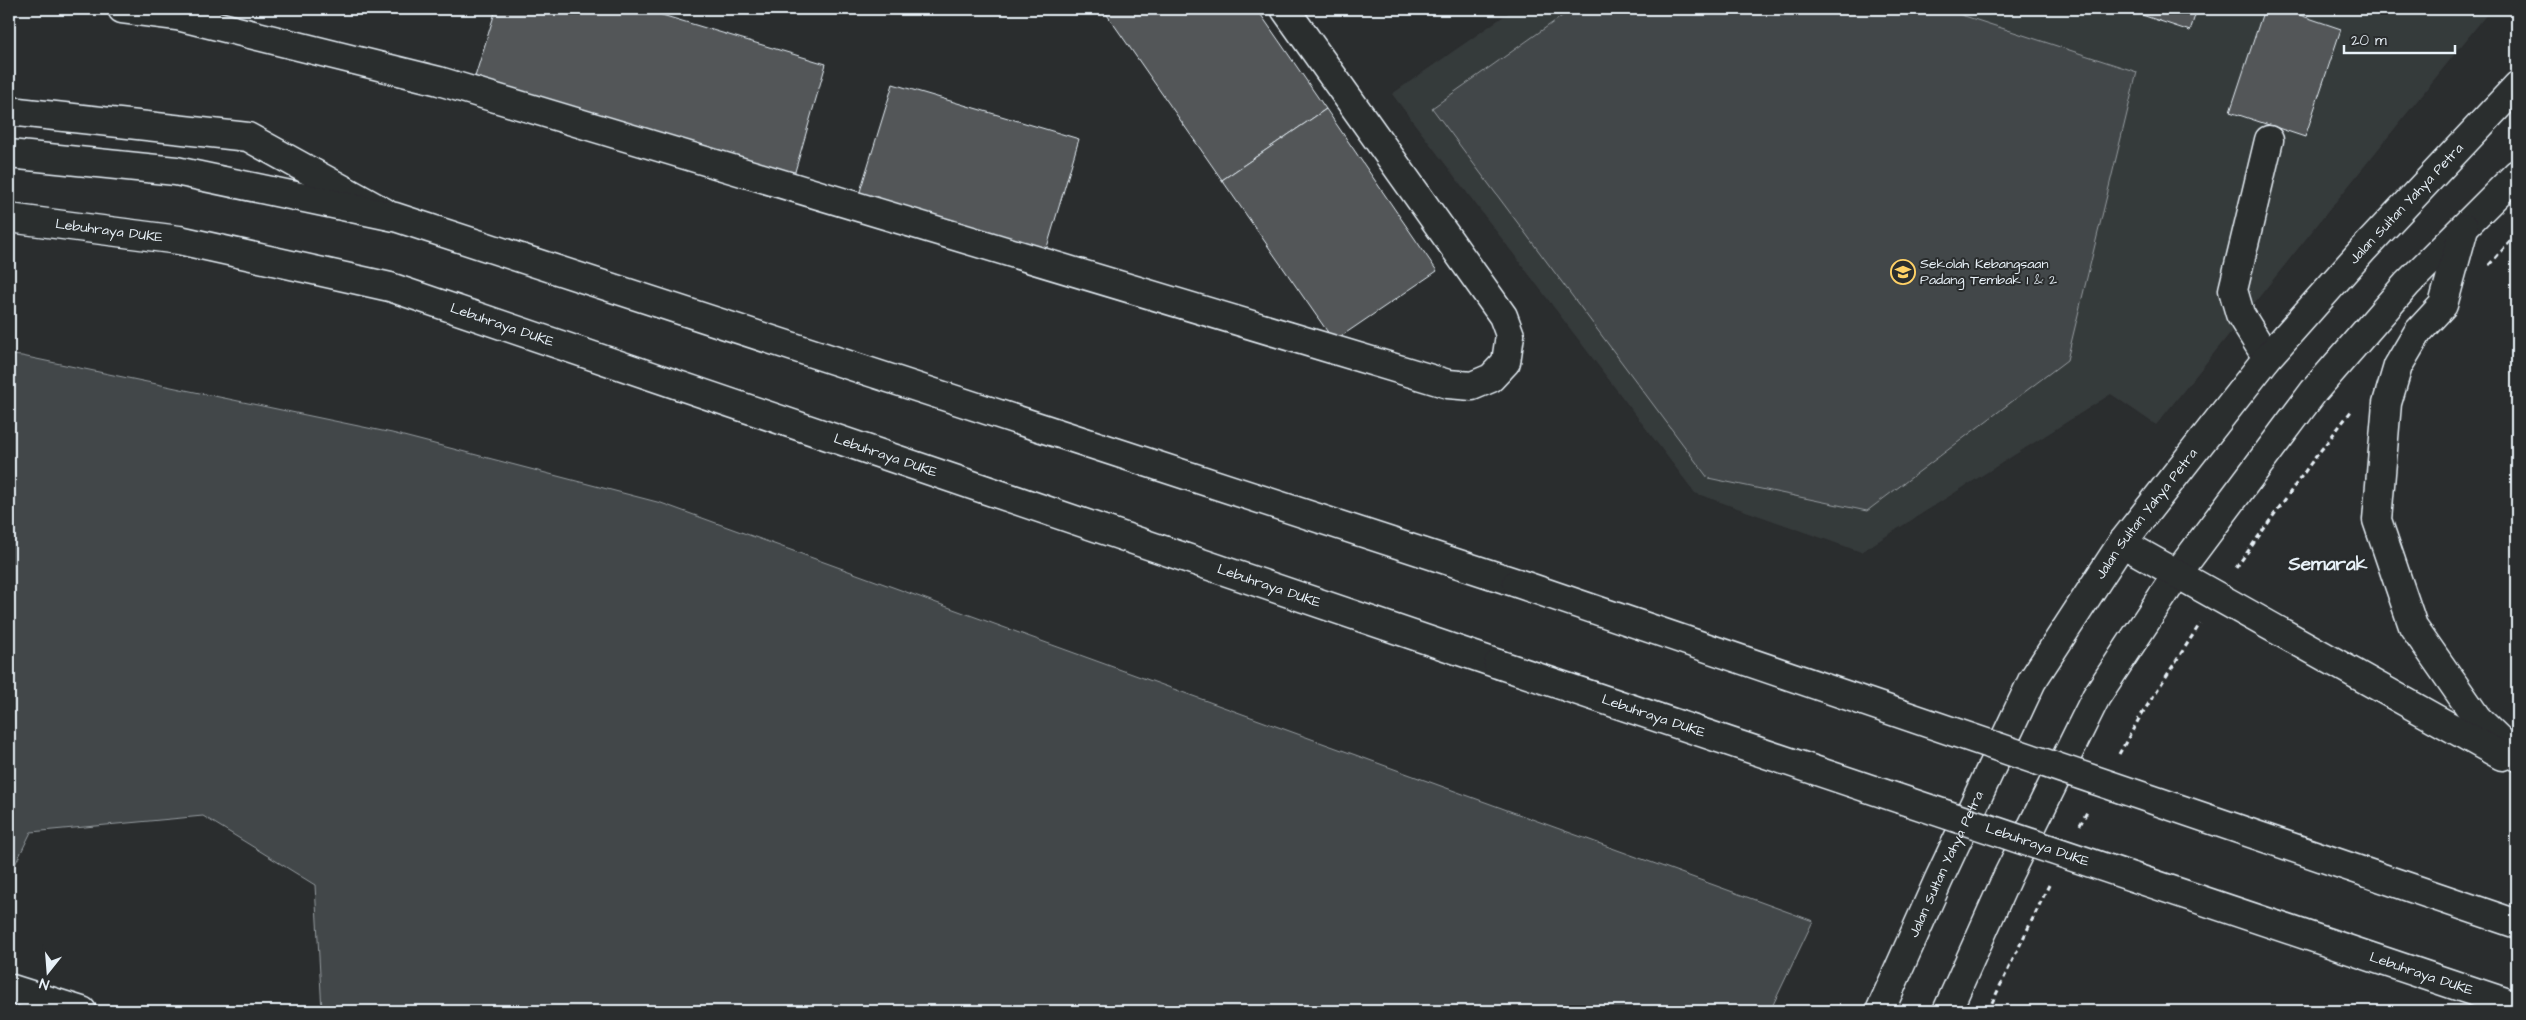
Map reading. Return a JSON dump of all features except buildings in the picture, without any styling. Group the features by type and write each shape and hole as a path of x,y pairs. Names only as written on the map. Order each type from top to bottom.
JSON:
{"main road":[{"path":"122,9 177,16 439,81 1448,384 1472,386 1491,378 1506,362 1510,335 1503,316 1285,9"},
{"name":"Jalan Sultan Yahya Petra","path":"1880,1011 1939,879 2032,681 2122,543 2267,358 2362,250 2517,86"},
{"path":"9,111 248,137 395,217"},
{"path":"2267,358 2240,314 2233,290 2269,140"},
{"path":"9,154 176,171 395,217 1517,583 2517,924"},
{"path":"1947,1011 2008,875 2096,698 2177,574 2314,391 2407,284 2517,174"},
{"name":"Lebuhraya DUKE","path":"9,218 179,240 390,287 1498,664 2517,1006"},
{"path":"2464,228 2443,305 2418,332 2398,366 2387,403 2377,520 2414,626 2477,718 2517,757"},
{"path":"2122,543 2517,764"},
{"path":"9,988 82,1011"}],"shaded area":[{"name":"Sekolah Kebangsaan Padang Tembak 1 & 2","path":"1514,9 2491,9 2156,425 2111,394 1861,552 1695,493 1392,94"},
{"name":"Sekolah Kebangsaan Padang Tembak 1 & 2","path":"1572,9 1943,9 2137,72 2067,360 1867,511 1708,478 1432,108"},
{"path":"9,355 22,356 392,433 661,503 1813,921 1770,1011 322,1011 315,885 203,816 31,832 9,877"}],"place":[{"name":"Sekolah Kebangsaan Padang Tembak 1 & 2","path":"1903,272"}],"district":[{"name":"Semarak","path":"2328,564"}]}
